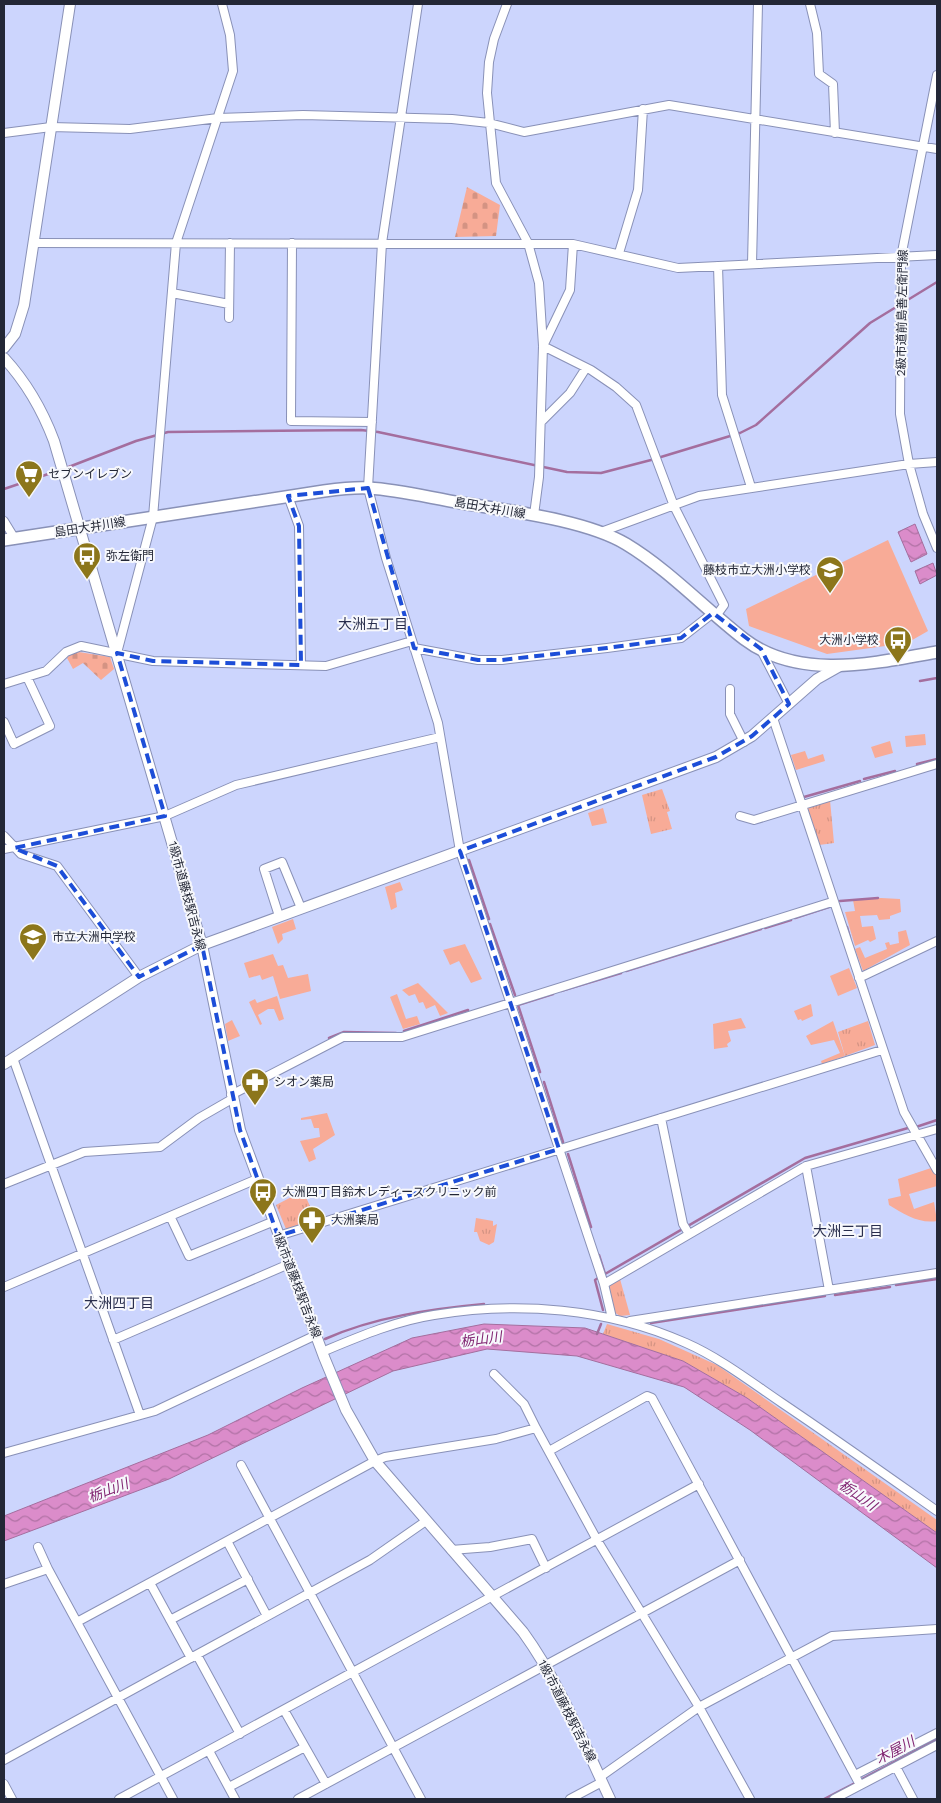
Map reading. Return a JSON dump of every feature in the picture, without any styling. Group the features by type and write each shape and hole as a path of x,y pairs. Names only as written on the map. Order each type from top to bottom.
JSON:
{"main road":[{"name":"島田大井川線","path":"9,540 288,496 368,488 534,515 600,533 625,544 654,564 745,640 761,649 794,662 818,666 840,666 937,652"}],"street":[{"path":"4,348 15,334 20,321 70,4"},
{"path":"117,653 153,517 176,242 232,71 230,35 222,4"},
{"path":"418,4 382,243 368,488 386,558 440,737 460,851 512,1002 604,1284 612,1318"},
{"path":"507,4 494,39 489,62 487,93 496,184 528,244 539,283 543,346 539,477 534,515"},
{"path":"752,264 758,4"},
{"path":"810,4 817,33 819,74 833,84 835,133"},
{"name":"2級市道前島善左衛門線","path":"937,75 900,256 900,414 909,464 923,514 937,548"},
{"path":"4,132 51,128 130,129 218,118 303,115 452,119 489,123 524,132 669,105 937,149"},
{"path":"619,254 638,190 643,110"},
{"path":"33,243 573,244 678,268 937,255"},
{"path":"229,318 230,243"},
{"path":"292,243 291,421 372,425"},
{"path":"543,346 570,290 573,244"},
{"path":"718,266 722,395 751,487"},
{"path":"172,293 229,304"},
{"path":"4,684 46,671 66,652 81,646 153,661 302,665 335,664 413,645 478,660 502,660 681,638 715,614 724,605 674,506 636,406 616,387 586,368 543,346"},
{"name":"1級市道藤枝駅吉永線","path":"4,358 25,382 46,420 81,528 202,945 231,1097 240,1130 272,1222 346,1410 375,1461 523,1632 546,1666 610,1799"},
{"path":"541,422 570,393 586,368"},
{"path":"600,533 699,496 909,464 937,462"},
{"path":"288,496 299,526 302,665"},
{"path":"4,521 9,540"},
{"path":"761,649 789,704"},
{"path":"140,1415 49,1165 8,1061 139,977 202,945 716,757 744,742 817,679 840,666"},
{"path":"4,722 14,744 50,726 27,677"},
{"path":"730,689 730,714 744,742"},
{"path":"773,718 832,902 904,1112 937,1170"},
{"path":"4,849 165,816 236,785 440,737"},
{"path":"740,816 754,820 800,804 937,764"},
{"path":"4,836 21,854 58,866 139,977"},
{"path":"279,916 264,869 282,862 301,908"},
{"path":"4,1184 84,1152 160,1147 231,1097 342,1037 402,1037 832,902"},
{"path":"859,978 937,942"},
{"path":"278,1236 882,1050"},
{"path":"661,1118 683,1224 688,1233"},
{"path":"604,1284 688,1233 806,1166 937,1129"},
{"path":"806,1166 829,1290"},
{"path":"4,1287 257,1179"},
{"path":"170,1216 189,1256 272,1222"},
{"path":"113,1340 289,1264"},
{"path":"628,1322 937,1273"},
{"path":"323,1354 358,1336 432,1315 490,1308 547,1310 612,1318 628,1322 687,1343 726,1364 937,1511"},
{"path":"4,1453 155,1411 316,1335"},
{"path":"494,1374 524,1404 597,1540 699,1707 750,1799"},
{"path":"549,1451 647,1396 652,1398 860,1785"},
{"path":"77,1622 375,1461 385,1457 496,1439 536,1428"},
{"path":"241,1465 268,1519 421,1799"},
{"path":"119,1799 699,1484"},
{"path":"4,1760 370,1560 426,1521"},
{"path":"451,1550 490,1547 532,1539 546,1568"},
{"path":"227,1541 267,1616"},
{"path":"38,1547 48,1569 174,1799"},
{"path":"298,1799 740,1560"},
{"path":"4,1584 48,1569"},
{"path":"170,1620 248,1579"},
{"path":"150,1583 170,1620 194,1656 240,1734"},
{"path":"570,1799 601,1779 699,1707 832,1636 937,1630"},
{"path":"284,1710 326,1784"},
{"path":"855,1776 937,1733"},
{"path":"834,1799 937,1745"},
{"path":"229,1787 305,1747"},
{"path":"209,1751 235,1799"},
{"path":"896,1767 913,1799"},
{"path":"4,1784 12,1799"}],"highlighted area":[{"path":"368,488 414,648 478,660 502,660 607,648 681,638 713,613 761,649 789,704 752,736 716,757 460,851 559,1149 278,1236 240,1130 202,945 139,977 57,866 14,848 165,816 117,653 153,661 301,665 299,526 288,496"}],"green space":[{"path":"467,187 500,205 496,236 455,237"},
{"path":"888,540 928,631 907,643 827,654 749,626 746,609"},
{"path":"79,652 110,657 114,669 101,680 83,663 73,669 67,658 70,654"},
{"path":"925,734 926,745 906,747 905,736"},
{"path":"890,741 893,753 875,758 871,747"},
{"path":"805,751 808,759 823,754 825,761 796,770 791,755"},
{"path":"662,789 670,811 667,812 672,829 651,834 642,795"},
{"path":"830,800 834,843 819,845 806,806"},
{"path":"603,808 607,823 592,826 588,813"},
{"path":"400,882 403,890 395,893 397,907 391,910 385,887"},
{"path":"900,899 901,912 890,916 890,919 879,920 877,915 860,916 862,927 873,926 876,939 870,942 868,940 855,946 845,912 855,911 853,900"},
{"path":"293,919 296,929 282,934 283,939 278,944 272,927"},
{"path":"906,930 910,945 863,971 855,949 860,947 865,958 887,949 885,943 889,942 890,945 899,943 898,932"},
{"path":"465,944 482,979 471,983 459,961 450,965 443,950"},
{"path":"273,954 278,966 283,965 288,978 308,974 311,991 280,999 273,976 262,980 260,975 249,978 244,963"},
{"path":"849,968 857,988 838,996 830,976"},
{"path":"418,983 448,1013 440,1016 435,1005 426,1009 423,1002 419,1003 415,994 409,996 402,990"},
{"path":"397,994 406,1019 417,1016 420,1024 403,1029 390,997"},
{"path":"277,996 284,1019 279,1021 274,1009 268,1009 258,1015 262,1024 260,1025 249,1002 255,999 257,1003"},
{"path":"811,1004 813,1016 802,1021 801,1019 798,1020 794,1011"},
{"path":"741,1018 746,1028 728,1031 731,1041 727,1044 728,1047 714,1049 713,1024"},
{"path":"232,1020 240,1036 228,1041 225,1024"},
{"path":"833,1021 845,1056 822,1064 821,1061 840,1053 834,1040 811,1045 806,1036"},
{"path":"868,1021 875,1045 845,1056 838,1032"},
{"path":"327,1113 335,1135 313,1149 316,1159 309,1162 300,1141 320,1137 319,1128 314,1128 311,1119 301,1120 301,1118"},
{"path":"931,1168 937,1176 937,1186 909,1194 914,1209 934,1202 937,1221 918,1220 889,1205 888,1199 901,1196 898,1179"},
{"path":"303,1191 316,1219 286,1229 276,1205"},
{"path":"476,1218 493,1221 493,1226 497,1224 494,1242 489,1245 480,1241 477,1232 474,1232"},
{"path":"620,1279 630,1315 620,1316 614,1312 609,1285"},
{"path":"607,1324 659,1339 717,1365 937,1520 937,1533 747,1398 683,1361 603,1334"}],"water":[{"path":"915,524 927,554 911,562 898,532"},
{"path":"933,563 937,575 920,584 915,571"},
{"name":"栃山川","path":"484,1324 585,1328 683,1361 747,1398 937,1533 937,1568 750,1430 684,1387 577,1356 487,1349 393,1371 169,1479 4,1541 4,1516 208,1435 302,1388 412,1338"}],"waterway":[{"path":"66,468 136,441 168,432 361,430 567,472 601,473 740,433 756,425 870,323 937,282"},
{"path":"4,489 60,470"},
{"path":"920,681 937,678"},
{"path":"917,764 937,759"},
{"path":"864,779 895,771"},
{"path":"804,797 860,781"},
{"path":"469,860 489,919"},
{"path":"840,901 878,898"},
{"path":"795,918 829,907"},
{"path":"765,928 791,920"},
{"path":"490,924 515,995"},
{"path":"847,927 850,938"},
{"path":"626,971 761,929"},
{"path":"561,991 621,973"},
{"path":"540,1072 518,1005 553,994"},
{"path":"404,1031 468,1010"},
{"path":"329,1038 344,1032 396,1033"},
{"path":"544,1082 563,1142"},
{"path":"916,1127 937,1120"},
{"path":"599,1255 605,1274 805,1158 908,1128"},
{"path":"568,1154 591,1227"},
{"path":"598,1278 595,1280 603,1310"},
{"path":"896,1285 937,1279"},
{"path":"835,1295 890,1287"},
{"path":"651,1323 825,1296"},
{"path":"325,1339 363,1325 403,1315 484,1304"},
{"path":"597,1334 601,1324"},
{"name":"木屋川","path":"862,1779 937,1739"},
{"name":"木屋川","path":"824,1799 855,1783"}],"place":[{"name":"セブンイレブン","path":"29,498"},
{"name":"弥左衛門","path":"87,580"},
{"name":"藤枝市立大洲小学校","path":"830,594"},
{"name":"大洲小学校","path":"898,664"},
{"name":"市立大洲中学校","path":"33,961"},
{"name":"シオン薬局","path":"255,1106"},
{"name":"大洲四丁目鈴木レディースクリニック前","path":"263,1216"},
{"name":"大洲薬局","path":"312,1244"}],"district":[{"name":"大洲五丁目","path":"373,624"},
{"name":"大洲三丁目","path":"848,1231"},
{"name":"大洲四丁目","path":"119,1303"}]}
